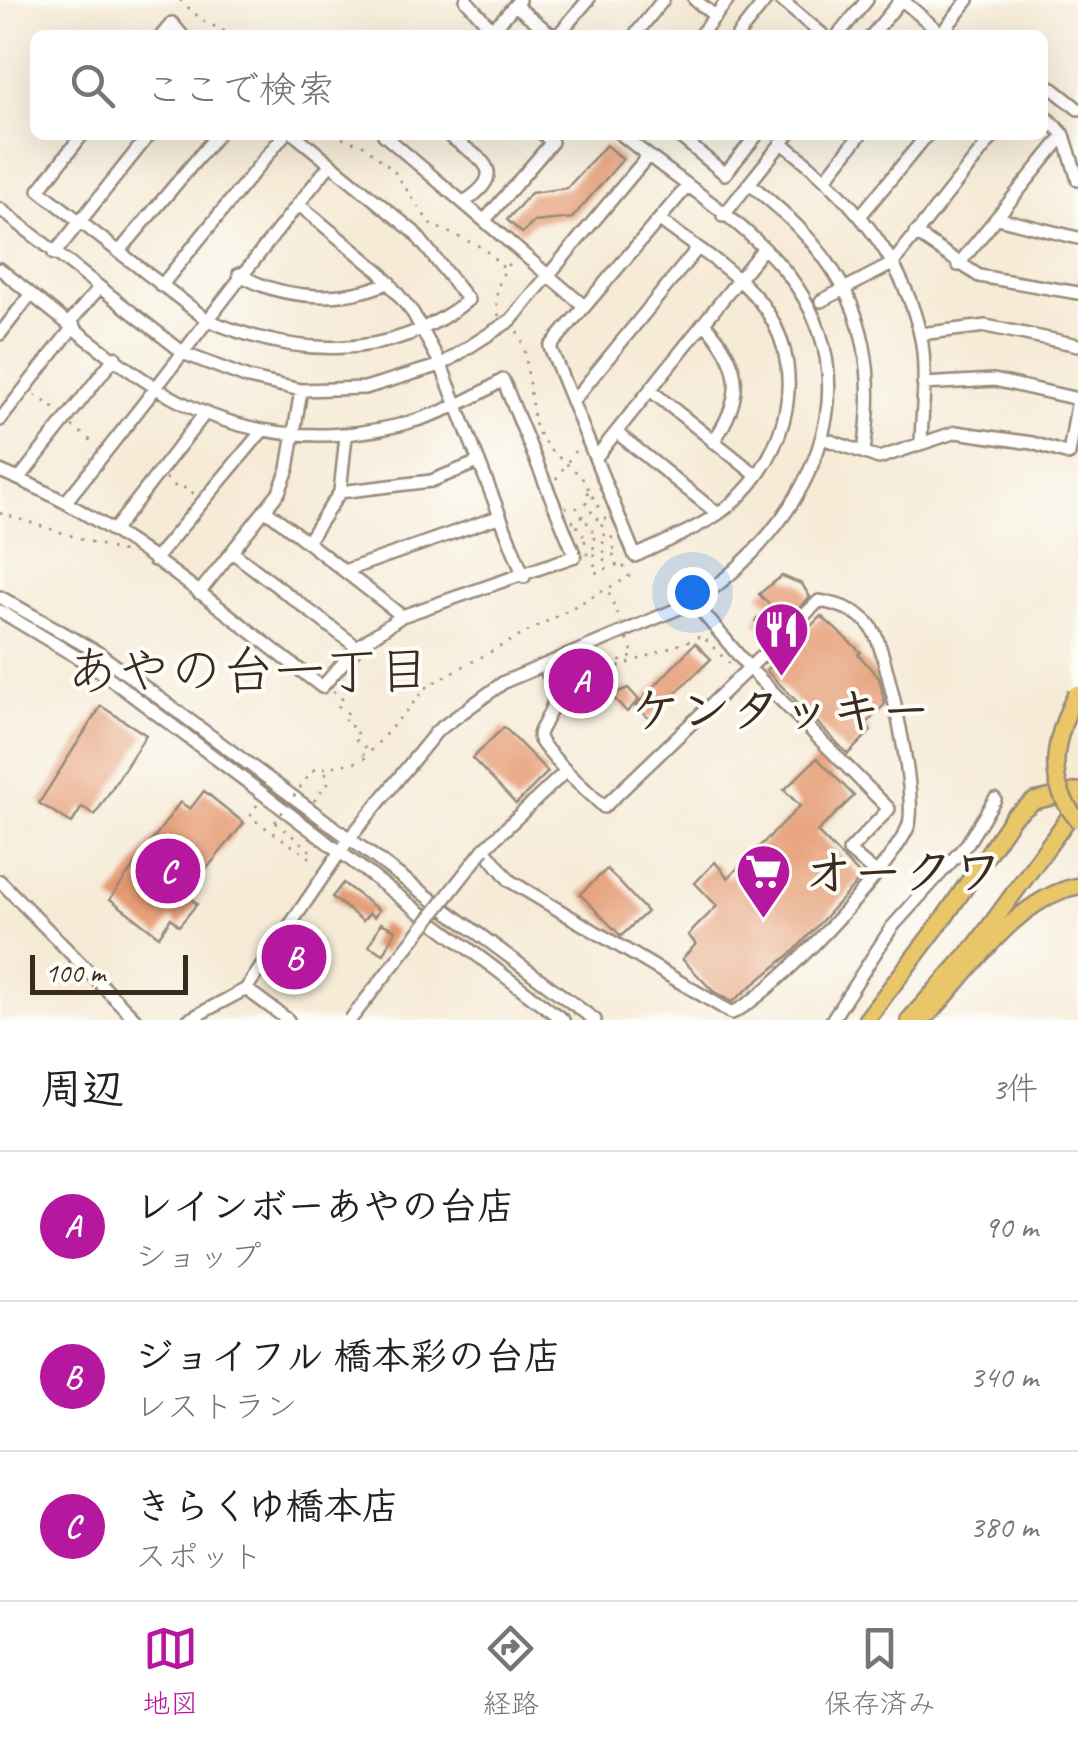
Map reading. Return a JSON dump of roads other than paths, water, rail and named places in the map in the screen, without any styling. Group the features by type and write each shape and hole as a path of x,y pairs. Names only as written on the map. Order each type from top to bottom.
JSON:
{"highway":[{"path":"1077,692 1060,726 1054,761 1056,782 1066,808 1078,820"},
{"path":"866,1020 944,918 1013,817 1034,801 1078,791"},
{"path":"913,1020 976,944 1078,806"},
{"path":"913,1020 930,1013 1014,922 1049,896 1078,886"}],"street":[{"path":"466,0 487,30"},
{"path":"560,30 588,0"},
{"path":"639,30 664,0"},
{"path":"695,0 715,16"},
{"path":"704,30 728,0"},
{"path":"742,30 766,0"},
{"path":"780,0 817,30"},
{"path":"876,30 902,0 936,30"},
{"path":"944,30 968,0"},
{"path":"842,30 865,1"},
{"path":"490,30 517,2 549,30"},
{"path":"1048,84 1078,110"},
{"path":"1048,119 1064,135 1078,180"},
{"path":"958,265 1064,135"},
{"path":"78,140 39,190 206,319 273,344 324,349 382,344 421,328 468,300 414,232 300,140"},
{"path":"54,254 145,140"},
{"path":"119,252 213,140"},
{"path":"161,286 280,140"},
{"path":"390,140 584,306"},
{"path":"454,140 487,165 488,178 481,191 464,202"},
{"path":"485,220 552,142 550,140"},
{"path":"188,1020 246,989 349,839 438,731 504,682 694,602 743,564 800,489 825,438 826,356 809,305 763,249 628,140"},
{"path":"684,140 725,174 753,140"},
{"path":"723,216 784,140"},
{"path":"786,140 861,215 892,264 920,334 922,442"},
{"path":"826,178 856,140"},
{"path":"861,215 923,140"},
{"path":"821,300 892,264 990,140"},
{"path":"0,209 185,354 248,378 301,390 365,388 441,365 505,324 550,278 648,156"},
{"path":"67,500 185,354 239,274 329,166"},
{"path":"750,184 784,210 823,252 860,325 871,371 864,451"},
{"path":"660,220 686,188"},
{"path":"298,204 390,282 421,328 441,365 476,463 524,577"},
{"path":"656,217 696,250 736,280 771,318 788,376 788,409 775,444 756,475 718,514 635,556 550,347 656,217"},
{"path":"997,218 1078,238"},
{"path":"914,233 978,276 1078,293"},
{"path":"596,456 763,249"},
{"path":"572,402 696,250"},
{"path":"0,269 158,389 206,412 262,430 295,436 346,436 394,428 455,406 503,380 575,556 524,577 402,616 357,647 322,687 114,530 67,500 0,471"},
{"path":"239,274 264,287 312,295 351,293 390,282"},
{"path":"0,420 99,288"},
{"path":"0,334 31,294"},
{"path":"704,324 729,354 736,394 728,420 713,442"},
{"path":"920,334 986,326 1078,345"},
{"path":"18,478 115,357"},
{"path":"825,438 878,458 956,432 1032,443 1069,454 1078,399 994,380 923,384"},
{"path":"199,593 279,492 295,436 301,390"},
{"path":"650,390 756,475"},
{"path":"114,530 206,412"},
{"path":"154,560 262,430"},
{"path":"616,432 718,514"},
{"path":"308,542 340,492 346,436"},
{"path":"340,492 431,481 476,463"},
{"path":"266,510 348,570 402,616"},
{"path":"348,570 498,516"},
{"path":"232,552 357,647"},
{"path":"0,597 97,652 594,1020"},
{"path":"484,849 510,881 732,1013 760,996 877,874 910,824 896,693 878,653 875,632 846,606 819,600 604,807 538,738 538,726 556,699 545,665"},
{"path":"694,602 746,673 889,810 850,850 877,874"},
{"path":"0,610 100,671 563,1020"},
{"path":"350,1020 484,849 566,771"},
{"path":"832,1020 892,927 967,844 994,798"},
{"path":"0,881 136,1020"},
{"path":"246,989 288,1020"}],"place":[{"name":"ケンタッキー","path":"781,678"},
{"name":"レインボーあやの台店","path":"581,681"},
{"name":"きらくゆ橋本店","path":"168,871"},
{"name":"オークワ","path":"764,920"},
{"name":"ジョイフル 橋本彩の台店","path":"294,957"}],"district":[{"name":"あやの台一丁目","path":"248,670"}]}
